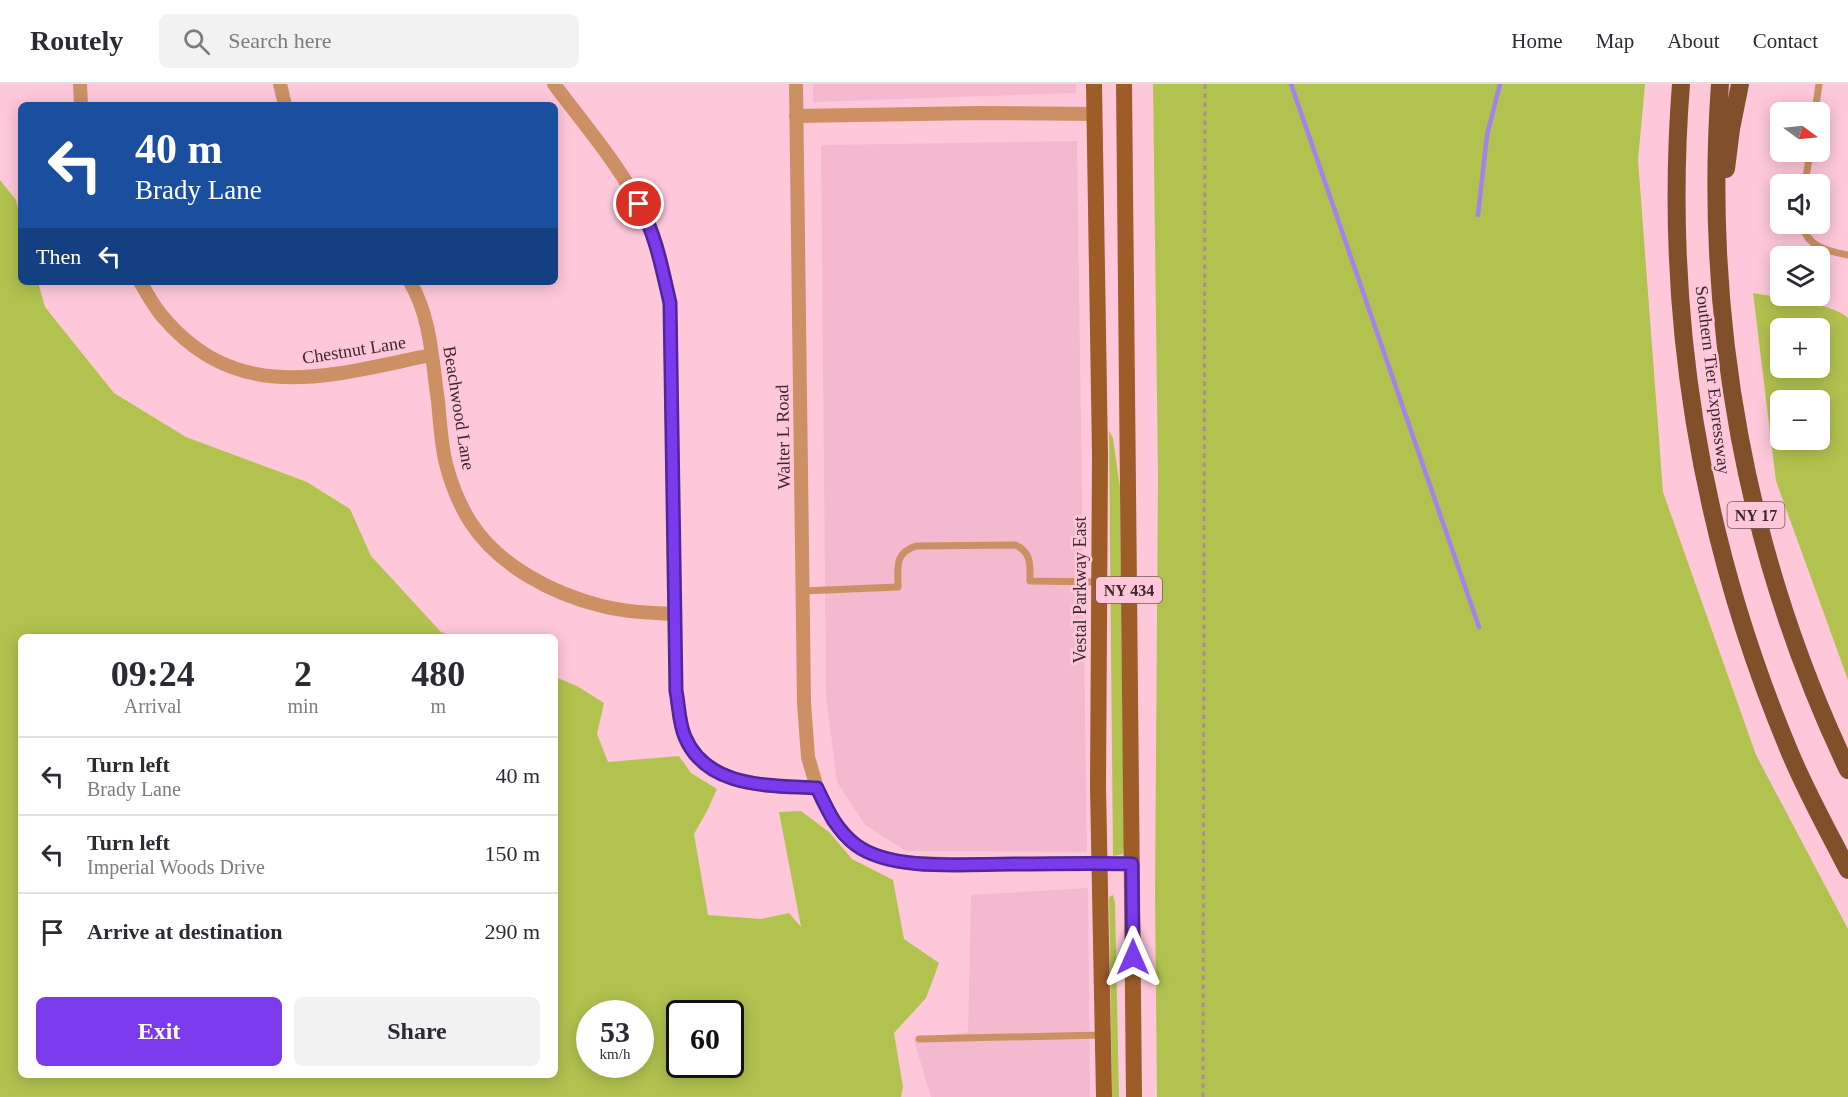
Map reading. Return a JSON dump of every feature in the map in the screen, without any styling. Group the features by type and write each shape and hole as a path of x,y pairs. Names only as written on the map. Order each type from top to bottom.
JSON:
{"highway":[{"name":"Southern Tier Expressway","path":"1681,84 1677,197 1680,310 1696,438 1708,501 1743,628 1769,698 1808,794 1848,870"},
{"name":"Southern Tier Expressway","path":"1720,84 1715,156 1717,246 1724,332 1745,469 1761,536 1782,606 1810,684 1848,770"},
{"path":"1717,246 1731,129 1740,84"}],"main road":[{"name":"Vestal Parkway East","path":"1094,84 1100,455 1098,787 1104,1097"},
{"name":"NY 434","path":"1124,84 1134,1097"}],"street":[{"path":"80,84 81,102"},
{"path":"280,84 284,102"},
{"path":"554,84 631,189 647,219 659,253 670,303 676,691 684,736 704,764 727,777 768,786 817,788"},
{"name":"Walter L Road","path":"796,84 804,704 808,756 817,788 833,821 855,844 887,859 908,863 948,864 1132,864"},
{"path":"796,116 1095,114"},
{"name":"Chestnut Lane","path":"142,285 161,315 179,334 207,355 239,370 273,378 309,378 431,355"},
{"name":"Beachwood Lane","path":"411,285 421,306 427,328 446,463 470,522 485,541 537,581 580,600 605,607 675,614"}],"lane":[{"path":"1816,102 1819,84"},
{"path":"1808,234 1814,245 1834,253 1848,255"},
{"path":"803,591 898,587 898,563 906,549 916,546 1015,545 1023,549 1029,558 1030,581 1100,582"},
{"path":"919,1039 1103,1035"}],"path":[{"path":"1203,1097 1205,84"}],"shaded area":[{"path":"813,84 1076,84 1076,93 813,102"},
{"path":"1077,141 1087,852 906,851 865,825 837,782 826,696 821,145"},
{"path":"1088,888 1090,1097 931,1097 914,1040 968,1032 971,895"}],"green space":[{"path":"1153,84 1645,84 1638,160 1663,492 1756,755 1848,929 1848,1097 1157,1097 1155,894 1158,477"},
{"path":"0,180 16,200 18,208 18,285 39,285 45,307 114,393 186,437 307,482 350,509 371,556 441,632 447,634 18,634 18,1078 558,1078 558,678 577,686 604,703 597,734 608,762 679,756 691,773 717,789 694,834 708,915 761,919 789,913 801,927 779,812 801,811 829,832 852,859 893,880 904,939 939,963 926,998 894,1033 903,1087 901,1097 0,1097"},
{"path":"1753,293 1770,296 1770,306 1821,306 1848,318 1848,680 1776,481 1772,450 1830,450 1830,390 1770,390 1770,432"},
{"path":"1109,431 1113,438 1120,488 1124,847 1123,854 1113,856"},
{"path":"1113,895 1119,1097 1112,1097 1109,897"}],"waterway":[{"path":"1291,84 1479,627"},
{"path":"1478,215 1487,135 1500,84"}],"route":[{"path":"639,204 659,253 670,303 676,691 684,736 693,750 704,764 727,777 768,786 817,788 833,821 855,844 887,859 908,863 948,864 1132,864 1133,957"}]}
